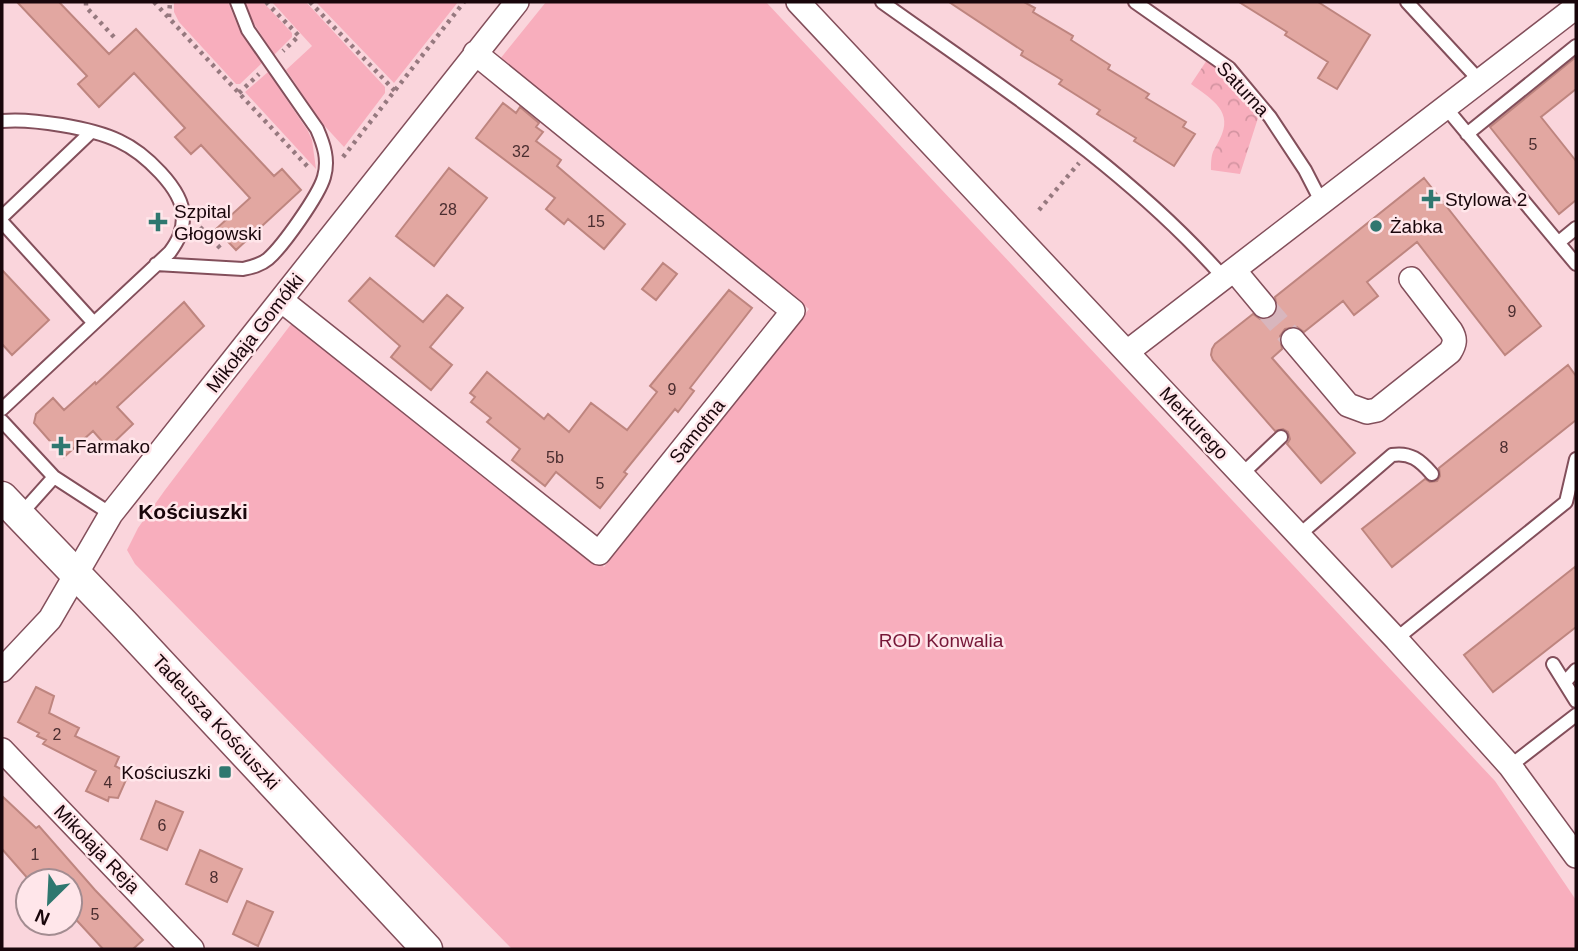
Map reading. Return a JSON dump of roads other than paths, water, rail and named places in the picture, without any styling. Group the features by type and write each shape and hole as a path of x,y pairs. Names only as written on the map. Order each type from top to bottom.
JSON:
{"street":[{"name":"Mikołaja Gomółki","path":"2,670 50,619 111,514 517,2"},
{"name":"Merkurego","path":"798,2 1396,639 1510,766 1576,856"},
{"path":"1127,352 1576,8"},
{"name":"Samotna","path":"281,300 600,553 793,311 475,53"},
{"path":"1229,274 1264,306"},
{"path":"1293,341 1348,405 1367,412 1377,410 1450,352 1454,345 1455,338 1451,331 1411,279"},
{"name":"Tadeusza Kościuszki","path":"11,506 427,949"},
{"name":"Mikołaja Reja","path":"2,750 192,949"}],"lane":[{"path":"156,264 225,269 254,267 267,260 278,248 321,186 326,159 324,144 317,129 248,30 237,2"},
{"path":"882,2 1053,123 1229,274"},
{"name":"Saturna","path":"1135,2 1229,68 1270,117 1305,170 1322,202"},
{"path":"1407,2 1480,81"},
{"path":"1467,134 1576,46"},
{"path":"1446,108 1576,264"},
{"path":"2,121 13,119 60,125 116,140 134,149 156,169 180,201 184,216 180,237 170,252 2,409"},
{"path":"90,133 2,219 93,322"},
{"path":"1559,242 1576,228"},
{"path":"2,421 54,477 111,514"},
{"path":"1242,474 1281,437"},
{"path":"1299,535 1392,456 1400,454 1418,459 1432,474"},
{"path":"1396,639 1571,502 1570,491 1576,459"},
{"path":"11,506 54,477"},
{"path":"1553,664 1576,701"},
{"path":"1566,681 1576,670"},
{"path":"1510,766 1576,715"}],"tunnel":[{"path":"1264,306 1293,340"}],"place":[{"name":"Stylowa 2","path":"1431,199"},
{"name":"Szpital Głogowski","path":"158,222"},
{"name":"Żabka","path":"1376,226"},
{"name":"Farmako","path":"61,446"},
{"name":"Kościuszki","path":"225,772"}],"district":[{"name":"Kościuszki","path":"193,511"}],"park label":[{"name":"ROD Konwalia","path":"941,640"}]}
